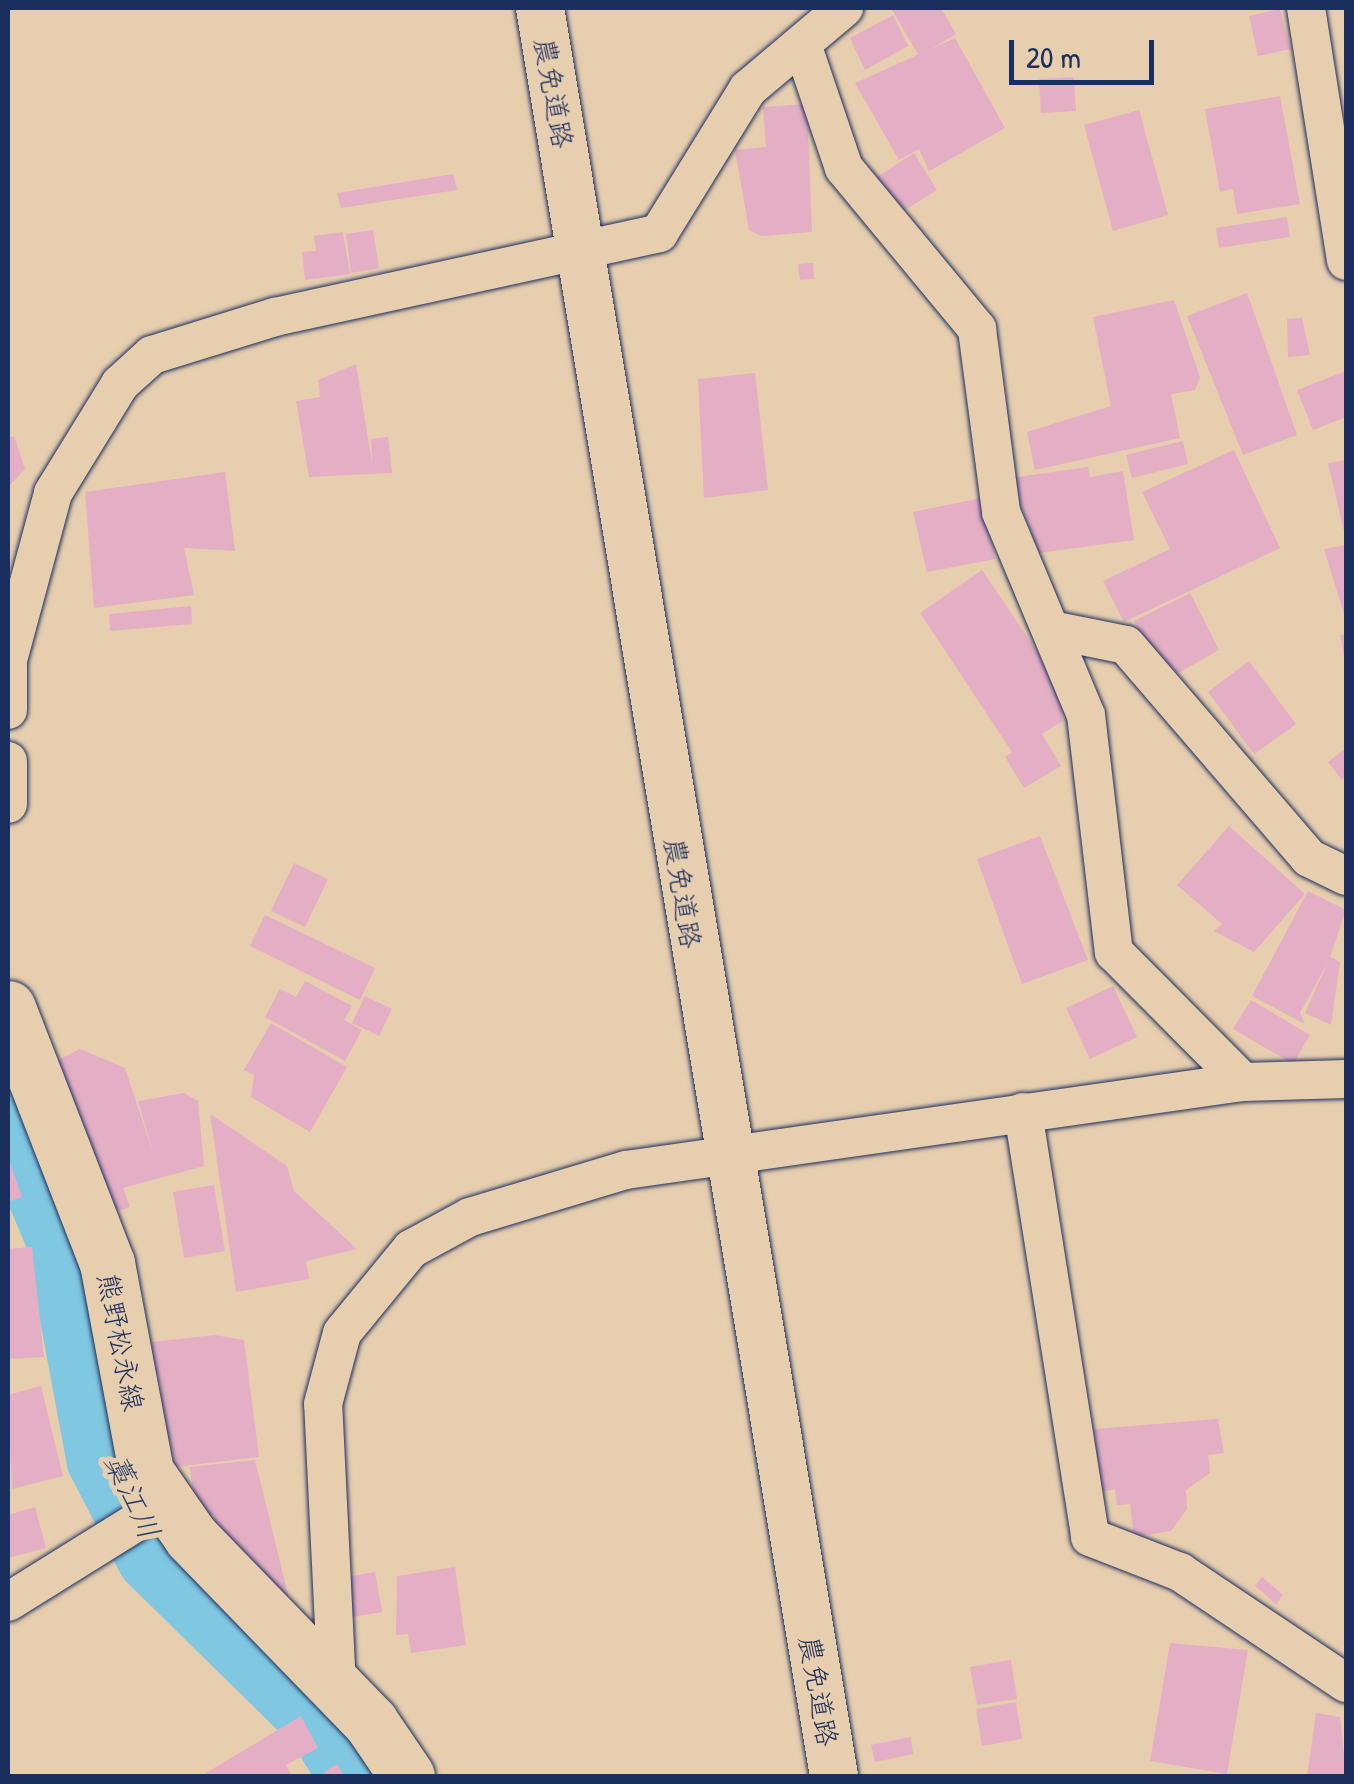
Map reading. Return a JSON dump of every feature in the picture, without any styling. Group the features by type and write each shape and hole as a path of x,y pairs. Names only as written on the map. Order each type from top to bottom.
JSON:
{"main road":[{"name":"熊野松永線","path":"8,1008 106,1263 146,1472 146,1517 337,1687 407,1776"}],"street":[{"name":"農免道路","path":"540,8 724,1152 834,1776"},
{"path":"8,710 8,660 53,493 120,384 152,355 274,317 659,232 748,89 844,8"},
{"path":"1306,8 1346,261"},
{"path":"802,44 844,168 977,329 1001,512 1057,631 1086,715 1114,952 1243,1082"},
{"path":"1057,631 1126,645 1309,858 1346,876"},
{"path":"8,761 8,804"},
{"path":"337,1687 323,1404 342,1333 411,1249 470,1217 626,1170 724,1152 1243,1082 1346,1079"},
{"path":"1023,1112 1090,1537 1180,1572 1346,1682"},
{"path":"8,1602 146,1517"}],"building":[{"path":"891,8 941,8 956,34 919,56"},
{"path":"1280,9 1290,49 1258,56 1249,16"},
{"path":"893,15 908,46 865,70 850,38"},
{"path":"955,38 1005,128 929,171 919,149 899,160 855,83"},
{"path":"1074,77 1076,111 1041,113 1039,79"},
{"path":"1280,96 1300,204 1237,214 1233,189 1220,192 1205,109"},
{"path":"807,104 812,232 761,236 749,230 735,150 766,147 763,107"},
{"path":"1139,110 1168,215 1113,231 1084,125"},
{"path":"914,153 937,190 892,218 869,182"},
{"path":"453,174 457,190 341,208 337,193"},
{"path":"1287,217 1290,237 1219,248 1216,228"},
{"path":"373,230 379,268 351,273 346,234"},
{"path":"343,232 350,274 305,280 302,252 316,251 314,236"},
{"path":"813,263 814,279 800,280 798,264"},
{"path":"1247,293 1297,435 1243,455 1187,316"},
{"path":"1174,300 1200,377 1195,390 1171,394 1180,438 1035,470 1027,432 1111,406 1093,317"},
{"path":"1302,318 1310,355 1288,357 1287,319"},
{"path":"356,364 372,463 371,439 388,437 392,473 309,477 296,401 320,397 318,380"},
{"path":"1346,371 1346,417 1313,430 1297,390"},
{"path":"755,373 768,490 704,498 698,379"},
{"path":"14,436 25,469 8,487 8,438"},
{"path":"1183,441 1188,464 1132,478 1126,455"},
{"path":"1234,450 1280,548 1124,622 1103,581 1170,549 1142,492"},
{"path":"1346,460 1346,531 1344,531 1328,463"},
{"path":"1088,467 1090,477 1123,471 1134,540 1039,553 1011,478"},
{"path":"225,472 235,551 184,548 194,595 94,608 85,492"},
{"path":"981,498 995,559 927,572 913,512"},
{"path":"1346,545 1346,614 1344,614 1324,549"},
{"path":"982,570 1057,681 1063,721 1042,734 1061,766 1024,788 1005,757 1012,752 920,613"},
{"path":"1190,593 1219,650 1164,681 1134,621"},
{"path":"191,606 192,624 110,631 109,614"},
{"path":"1346,634 1346,661 1345,661 1340,635"},
{"path":"1249,661 1296,724 1254,754 1208,692"},
{"path":"1346,748 1346,776 1342,780 1328,762"},
{"path":"1229,826 1305,894 1254,952 1214,931 1222,924 1177,885"},
{"path":"1040,836 1088,960 1022,984 977,859"},
{"path":"294,863 328,879 305,927 271,911"},
{"path":"1308,891 1346,910 1330,957 1340,962 1331,1025 1305,1013 1328,962 1300,1013 1305,1024 1252,996"},
{"path":"265,915 375,968 360,1000 250,946"},
{"path":"305,981 352,1006 344,1020 362,1030 345,1061 265,1017 280,989 296,997"},
{"path":"1113,986 1137,1037 1090,1059 1066,1008"},
{"path":"365,996 392,1009 379,1036 352,1023"},
{"path":"1251,1000 1310,1035 1293,1064 1233,1029"},
{"path":"271,1023 347,1067 310,1132 251,1097 254,1075 244,1070"},
{"path":"80,1049 125,1068 154,1156 138,1101 184,1093 198,1101 204,1166 123,1188 130,1207 106,1215 56,1061"},
{"path":"210,1114 287,1166 294,1191 357,1249 306,1261 309,1279 236,1292"},
{"path":"8,1158 22,1197 8,1202"},
{"path":"214,1185 225,1251 184,1258 173,1192"},
{"path":"32,1247 44,1357 8,1359 8,1249"},
{"path":"214,1335 244,1340 259,1457 175,1467 171,1442 163,1443 161,1382 148,1384 143,1343"},
{"path":"41,1386 63,1476 12,1489 8,1395"},
{"path":"1218,1419 1224,1453 1208,1455 1210,1473 1186,1490 1187,1509 1171,1531 1134,1537 1130,1504 1117,1505 1115,1489 1100,1492 1094,1429"},
{"path":"255,1460 291,1607 220,1545 214,1515 196,1519 190,1467"},
{"path":"35,1507 46,1548 8,1558 8,1515"},
{"path":"455,1567 466,1645 411,1653 408,1634 396,1635 397,1576"},
{"path":"375,1572 382,1612 340,1619 334,1579"},
{"path":"1262,1577 1283,1595 1276,1604 1255,1586"},
{"path":"1170,1643 1248,1650 1227,1774 1150,1761"},
{"path":"1011,1660 1017,1699 977,1705 970,1667"},
{"path":"1016,1702 1022,1739 982,1746 976,1709"},
{"path":"1316,1713 1340,1717 1346,1776 1307,1776"},
{"path":"301,1716 318,1748 286,1765 292,1776 201,1776"},
{"path":"911,1737 913,1754 875,1762 871,1745"},
{"path":"337,1764 344,1776 327,1776 324,1772"}],"waterway":[{"name":"藁江川","path":"8,1090 69,1235 110,1456 159,1552 329,1719 364,1776"}]}
